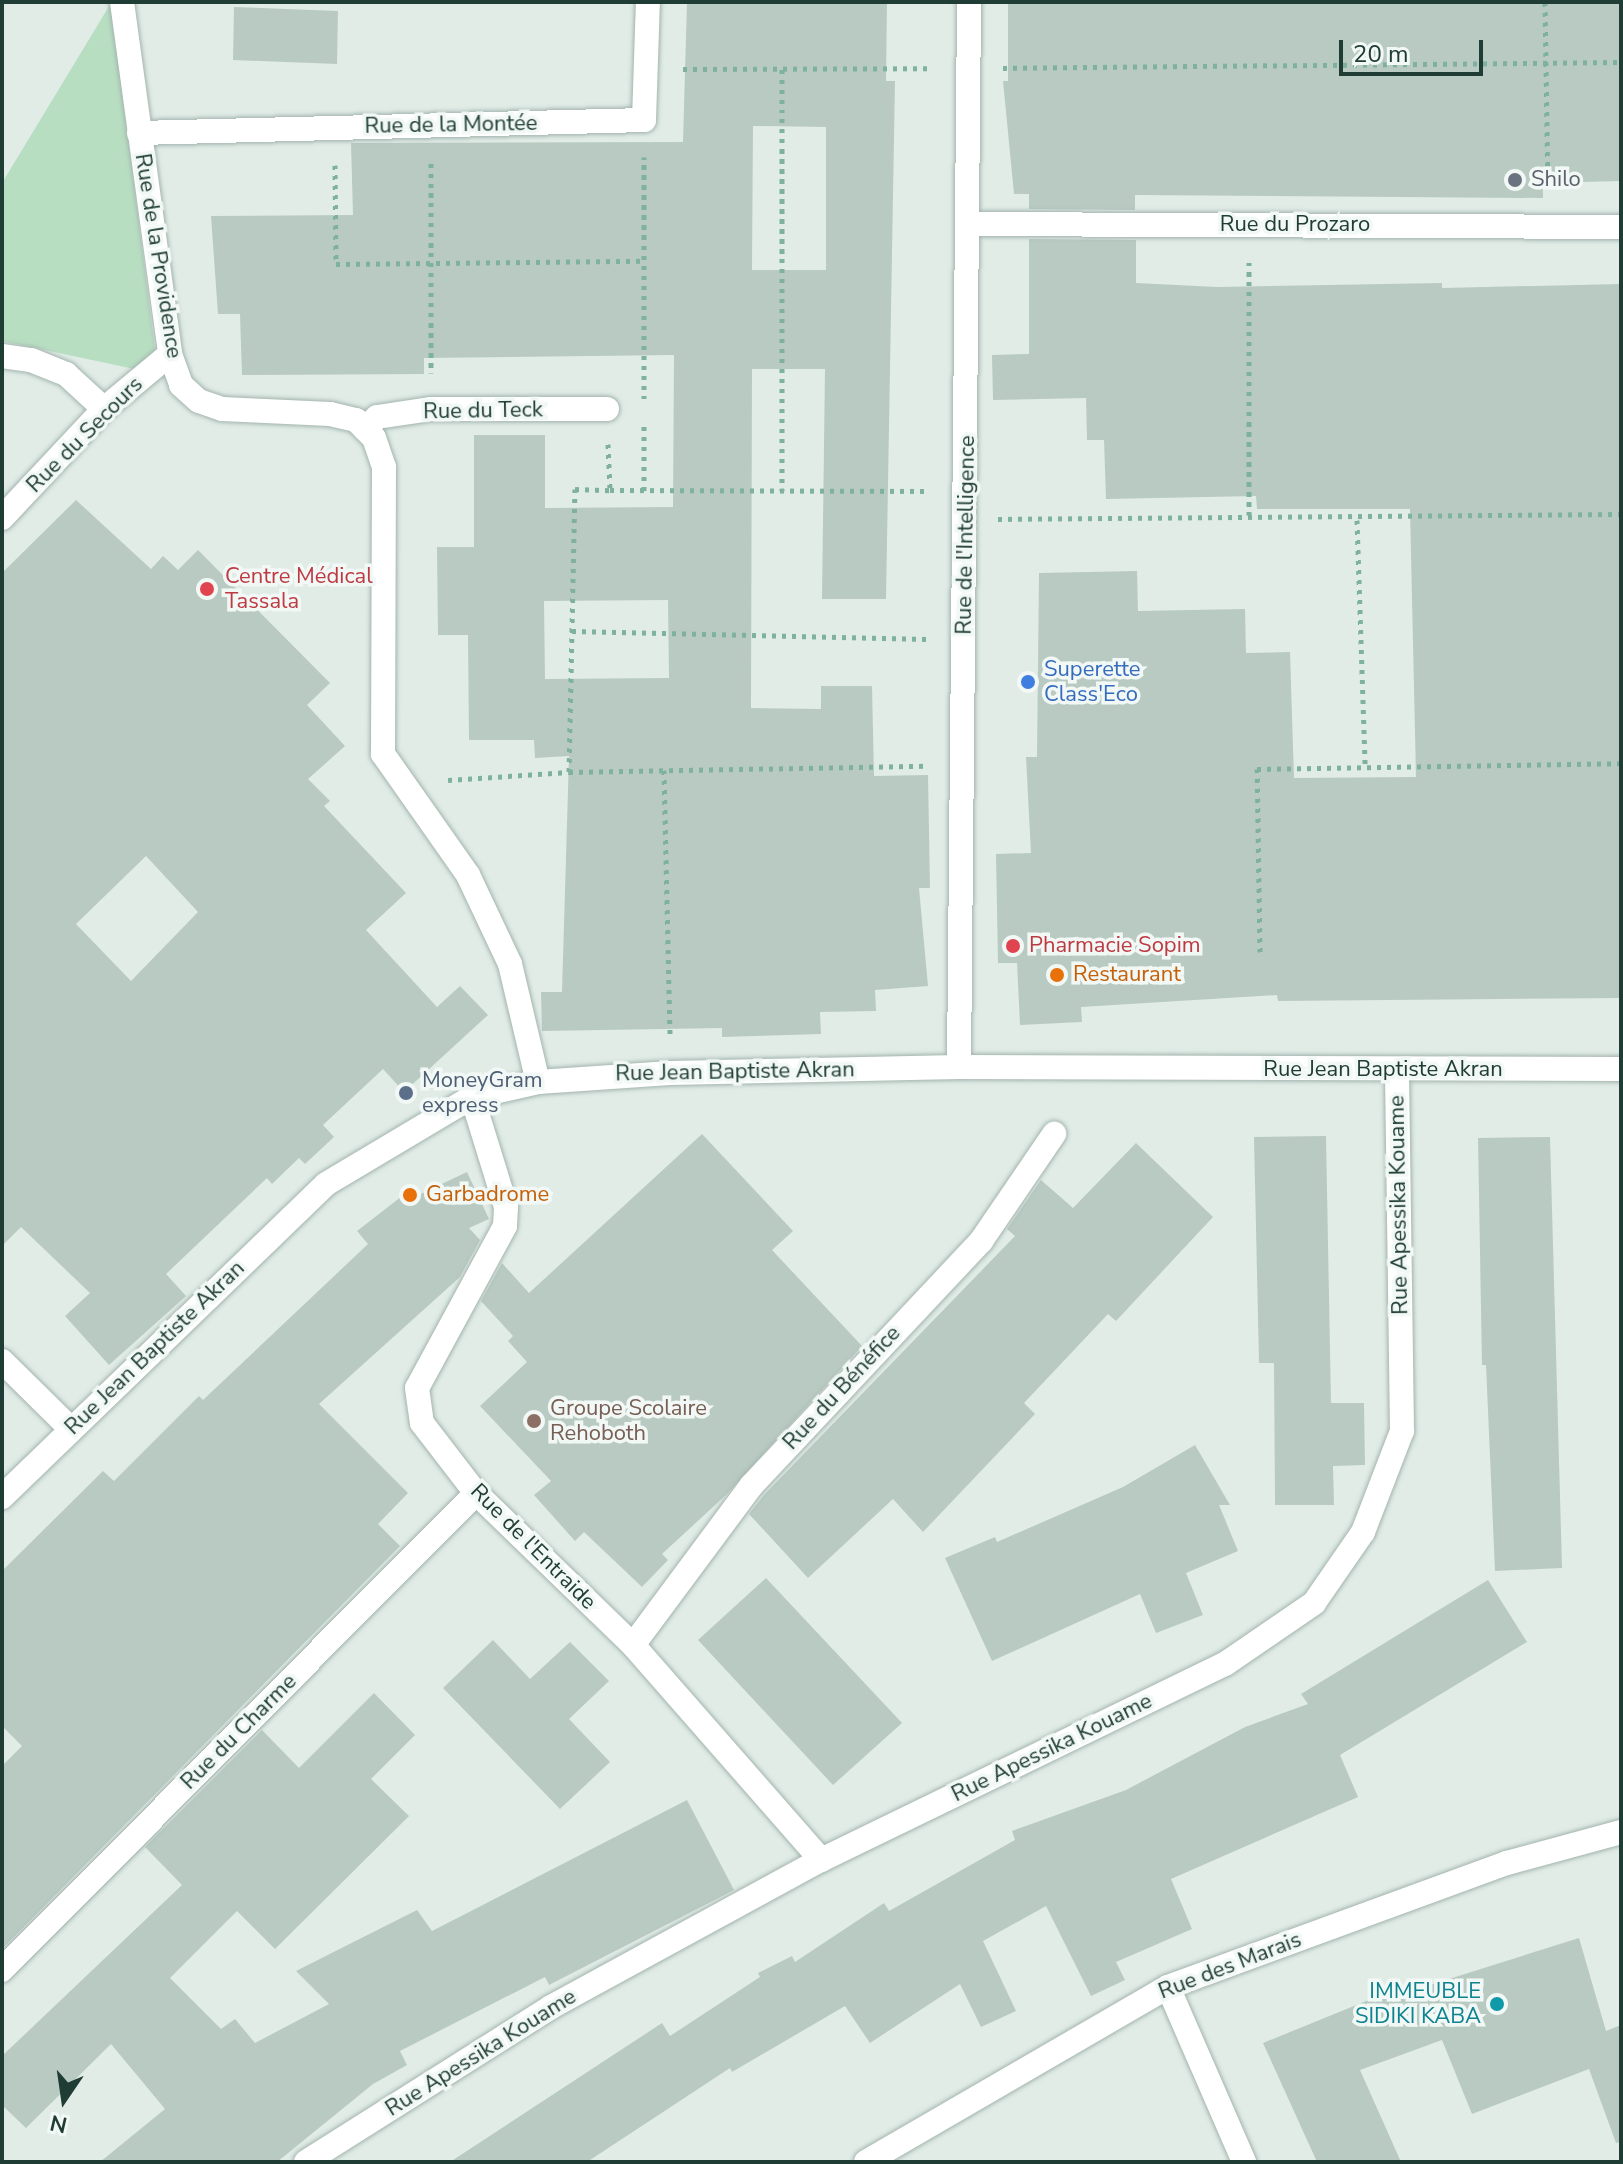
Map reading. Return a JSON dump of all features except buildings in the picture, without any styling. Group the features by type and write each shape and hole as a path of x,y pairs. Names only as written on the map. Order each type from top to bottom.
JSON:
{"street":[{"name":"Rue de la Providence","path":"122,2 170,354 181,385 199,401 222,409 330,414 356,420 365,429"},
{"path":"644,120 648,2"},
{"name":"Rue de l'Intelligence","path":"959,1067 970,224 969,2"},
{"name":"Rue de la Montée","path":"139,133 644,120"},
{"name":"Rue du Prozaro","path":"970,224 1621,227"},
{"name":"Rue du Secours","path":"2,518 104,409 170,354"},
{"path":"2,356 31,360 66,374 104,409"},
{"name":"Rue du Teck","path":"365,429 377,417 431,409 607,409"},
{"path":"365,429 374,438 384,467 383,754 468,875 510,964 538,1082"},
{"name":"Rue Jean Baptiste Akran","path":"2,1497 326,1184 472,1097 538,1082 670,1073 959,1067 1397,1071 1621,1069"},
{"name":"Rue Apessika Kouame","path":"306,2162 551,2007 821,1860 1225,1664 1314,1603 1363,1532 1402,1431 1397,1071"},
{"name":"Rue de l'Entraide","path":"472,1097 506,1207 505,1226 417,1388 417,1406 422,1423 476,1493 633,1645 821,1860"},
{"name":"Rue du Bénéfice","path":"633,1645 752,1485 981,1241 1054,1134"},
{"path":"2,1361 71,1429"},
{"name":"Rue du Charme","path":"2,1970 476,1493"},
{"name":"Rue des Marais","path":"866,2162 1168,1987 1507,1863 1621,1832"},
{"path":"1168,1987 1244,2162"}],"path":[{"path":"1545,2 1549,227"},
{"path":"646,69 1621,62"},
{"path":"782,69 782,491"},
{"path":"644,120 644,491"},
{"path":"431,126 431,409"},
{"path":"334,128 336,264 645,261"},
{"path":"1249,225 1249,515"},
{"path":"607,409 610,490"},
{"path":"569,772 575,489 966,491"},
{"path":"966,519 1249,515 1357,520 1621,514"},
{"path":"1357,520 1365,767"},
{"path":"572,631 964,640"},
{"path":"1260,952 1257,769 1621,763"},
{"path":"403,784 569,772 963,765"},
{"path":"664,770 670,1073"}],"green space":[{"path":"111,3 158,374 2,341 2,183"}],"place":[{"name":"Shilo","path":"1515,180"},
{"name":"Centre Médical Tassala","path":"207,589"},
{"name":"Superette Class'Eco","path":"1028,682"},
{"name":"Pharmacie Sopim","path":"1013,946"},
{"name":"Restaurant","path":"1057,975"},
{"name":"MoneyGram express","path":"406,1093"},
{"name":"Garbadrome","path":"410,1195"},
{"name":"Groupe Scolaire Rehoboth","path":"534,1421"},
{"name":"IMMEUBLE SIDIKI KABA","path":"1497,2004"}]}
